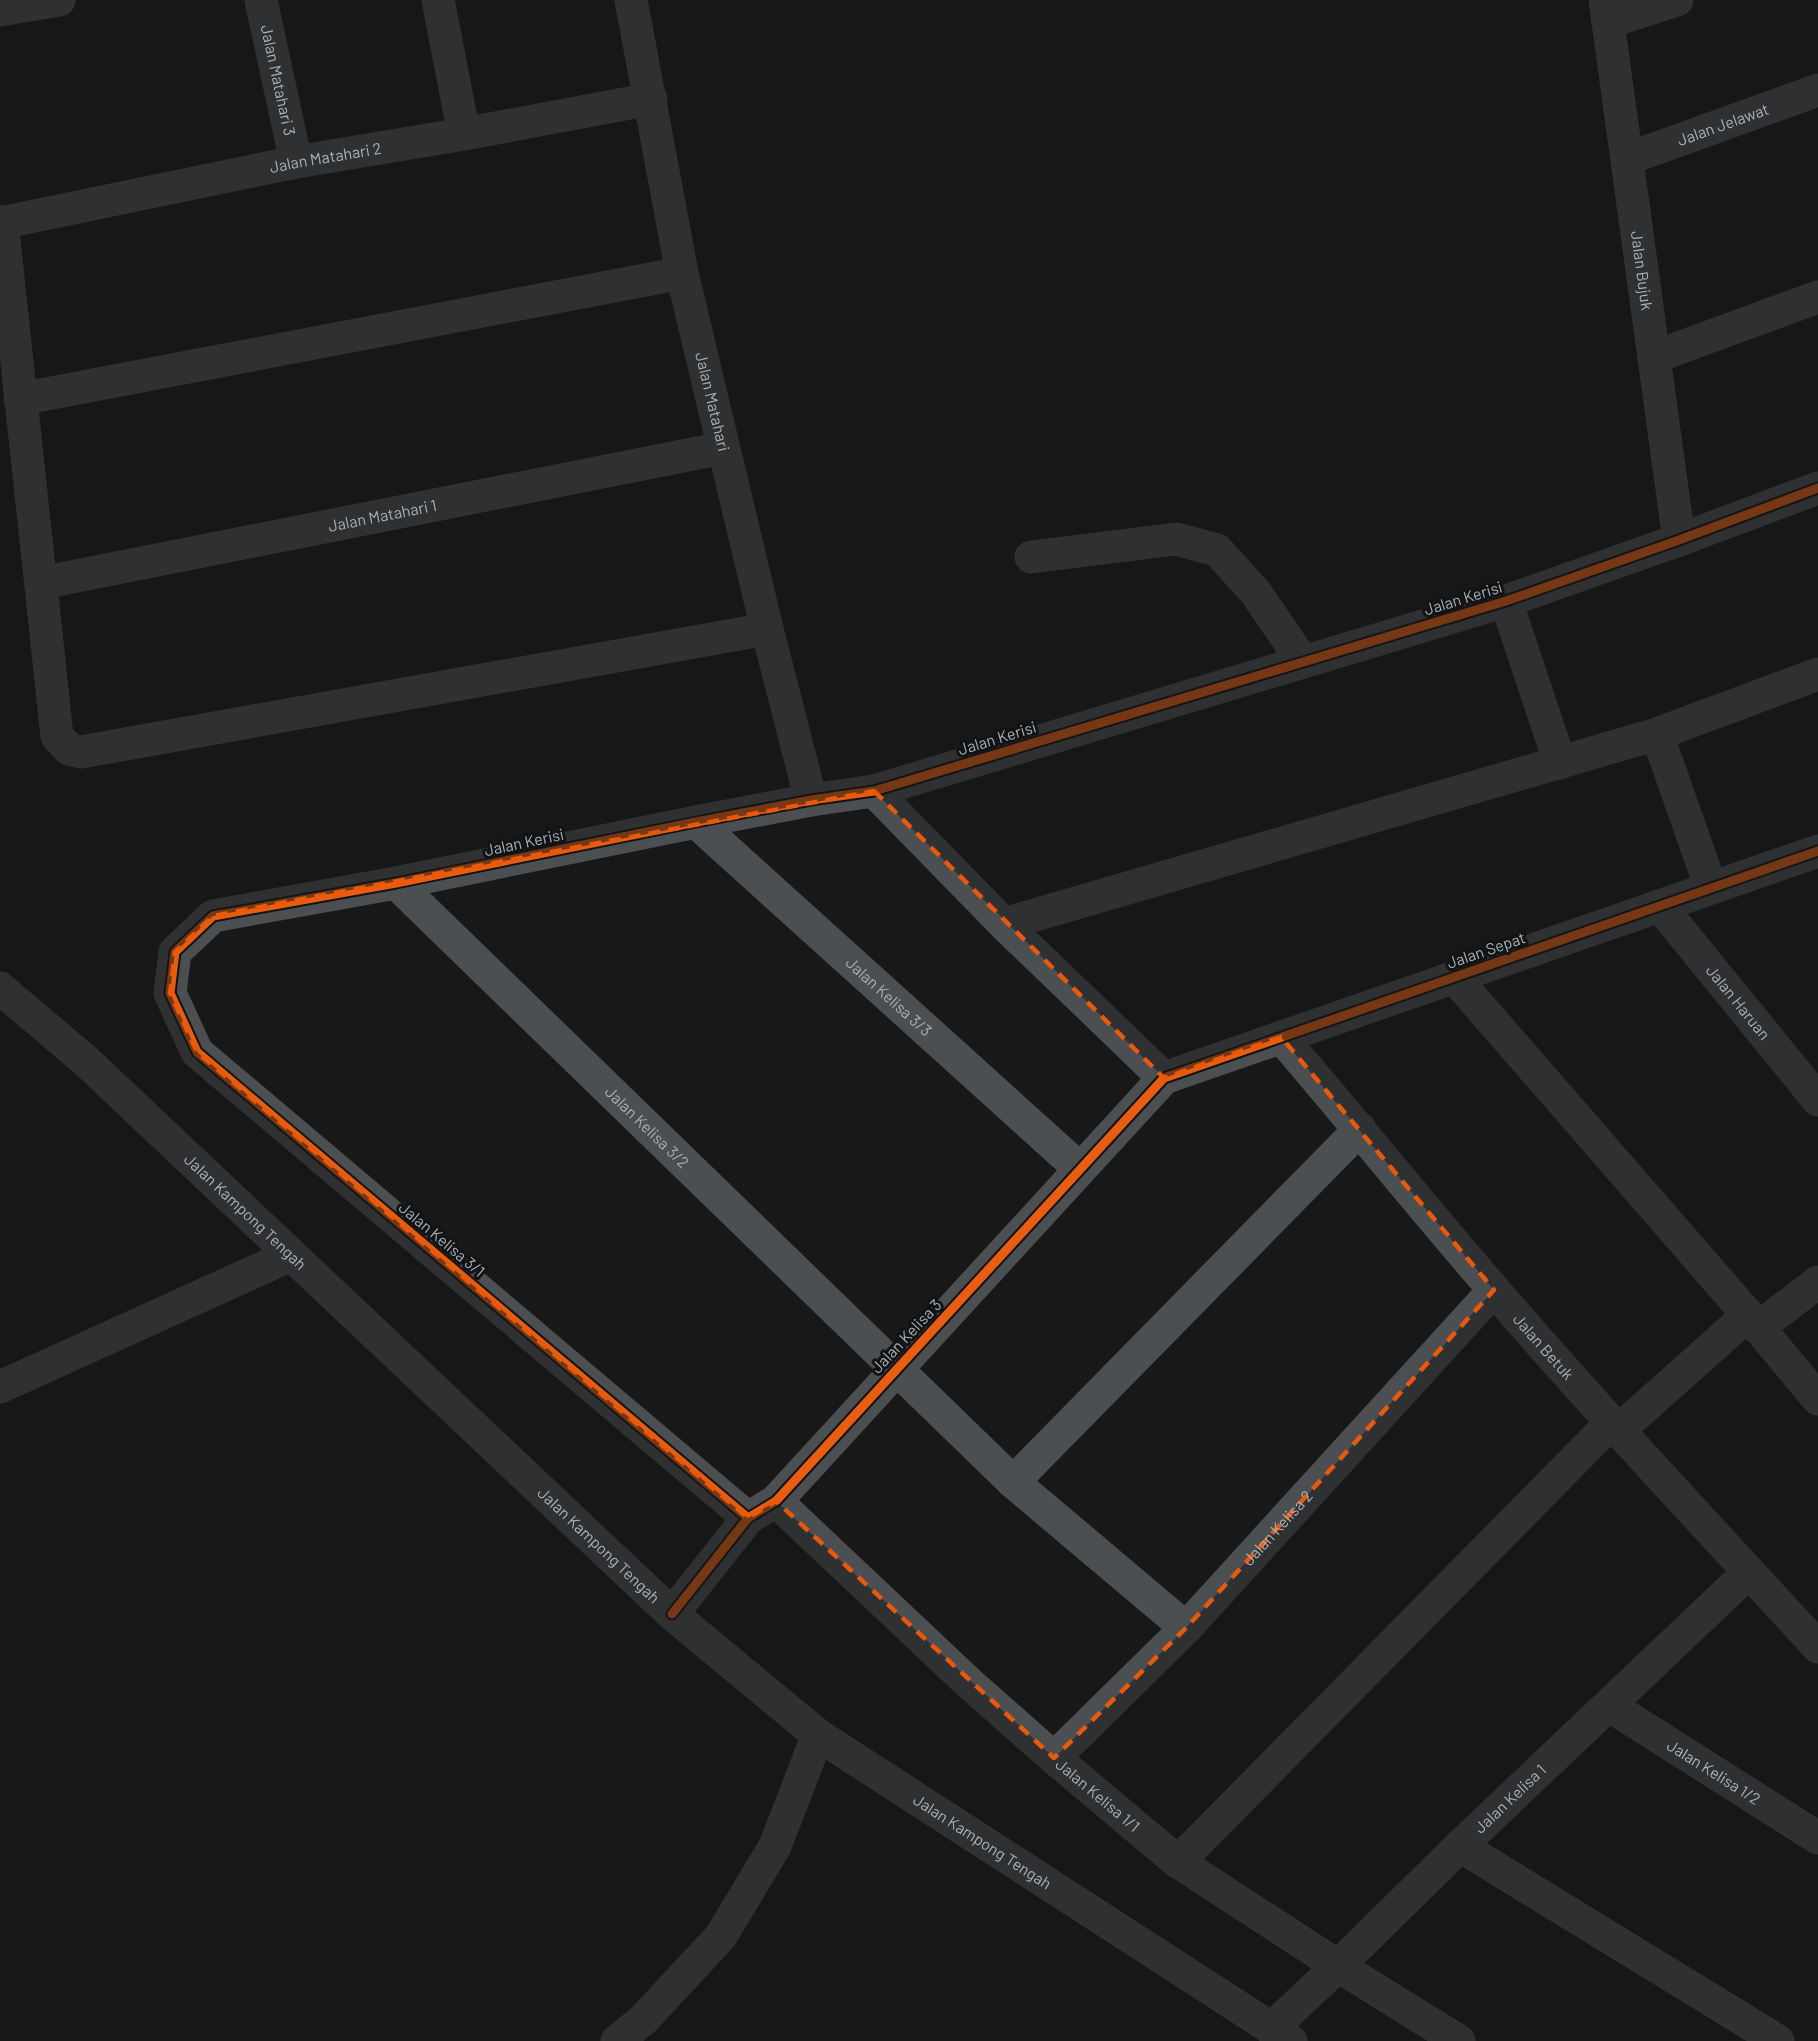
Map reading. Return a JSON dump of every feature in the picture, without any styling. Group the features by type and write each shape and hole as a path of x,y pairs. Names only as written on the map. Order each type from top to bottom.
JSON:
{"street":[{"path":"0,10 59,0"},
{"name":"Jalan Matahari 3","path":"261,0 296,162"},
{"path":"438,0 464,135"},
{"name":"Jalan Matahari","path":"631,0 682,273 810,800"},
{"path":"1607,11 1677,0"},
{"name":"Jalan Bujuk","path":"1607,11 1679,540"},
{"name":"Jalan Jelawat","path":"1627,159 1818,90"},
{"name":"Jalan Matahari 2","path":"1,223 296,162 464,135 651,99"},
{"path":"1,223 57,736 69,749 81,752 767,629"},
{"path":"20,399 682,273"},
{"path":"1654,357 1818,297"},
{"name":"Jalan Matahari 1","path":"42,583 723,448"},
{"name":"Jalan Kerisi","path":"174,952 213,916 396,883 810,800 874,791 1506,601 1818,488"},
{"path":"1031,557 1176,539 1217,550 1256,593 1303,662"},
{"path":"1506,601 1560,763"},
{"path":"1004,924 1658,734 1818,674"},
{"path":"1658,734 1711,888"},
{"path":"874,791 1004,924 1164,1078"},
{"name":"Jalan Kelisa 3/3","path":"696,822 1080,1169"},
{"name":"Jalan Sepat","path":"1164,1078 1818,851"},
{"name":"Jalan Kelisa 3/2","path":"396,883 1013,1482 1186,1628"},
{"name":"Jalan Haruan","path":"1660,906 1818,1100"},
{"name":"Jalan Kelisa 3/1","path":"174,952 170,993 197,1052 748,1518"},
{"path":"1454,977 1818,1399"},
{"name":"Jalan Kampong Tengah","path":"0,988 87,1062 677,1619 818,1735 1281,2035"},
{"name":"Jalan Betuk","path":"1281,1037 1494,1290 1614,1427 1818,1647"},
{"name":"Jalan Kelisa 3","path":"677,1619 748,1518 776,1501 1164,1078"},
{"path":"1013,1482 1360,1129"},
{"path":"0,1387 291,1255"},
{"path":"1178,1862 1614,1427 1753,1322 1818,1282"},
{"name":"Jalan Kelisa 2","path":"1054,1758 1186,1628 1494,1290"},
{"path":"677,1619 760,1527 776,1501"},
{"name":"Jalan Kelisa 1/1","path":"776,1501 969,1683 1178,1862 1459,2041"},
{"name":"Jalan Kelisa 1","path":"1281,2035 1338,1966 1460,1846 1611,1706 1749,1572"},
{"name":"Jalan Kelisa 1/2","path":"1611,1706 1818,1838"},
{"path":"617,2041 643,2020 721,1936 775,1846 818,1735"},
{"path":"1460,1846 1778,2041"}],"highlighted area":[{"path":"874,791 1164,1078 1281,1037 1494,1290 1186,1628 1054,1758 776,1501 748,1518 197,1052 170,993 175,952 213,916"}],"cycle path":[{"path":"748,1518 197,1052 170,993 175,952 213,916 396,883 811,800 874,791 1506,601 1818,488"},
{"path":"672,1614 748,1518 776,1501 1164,1078 1818,851"}]}
